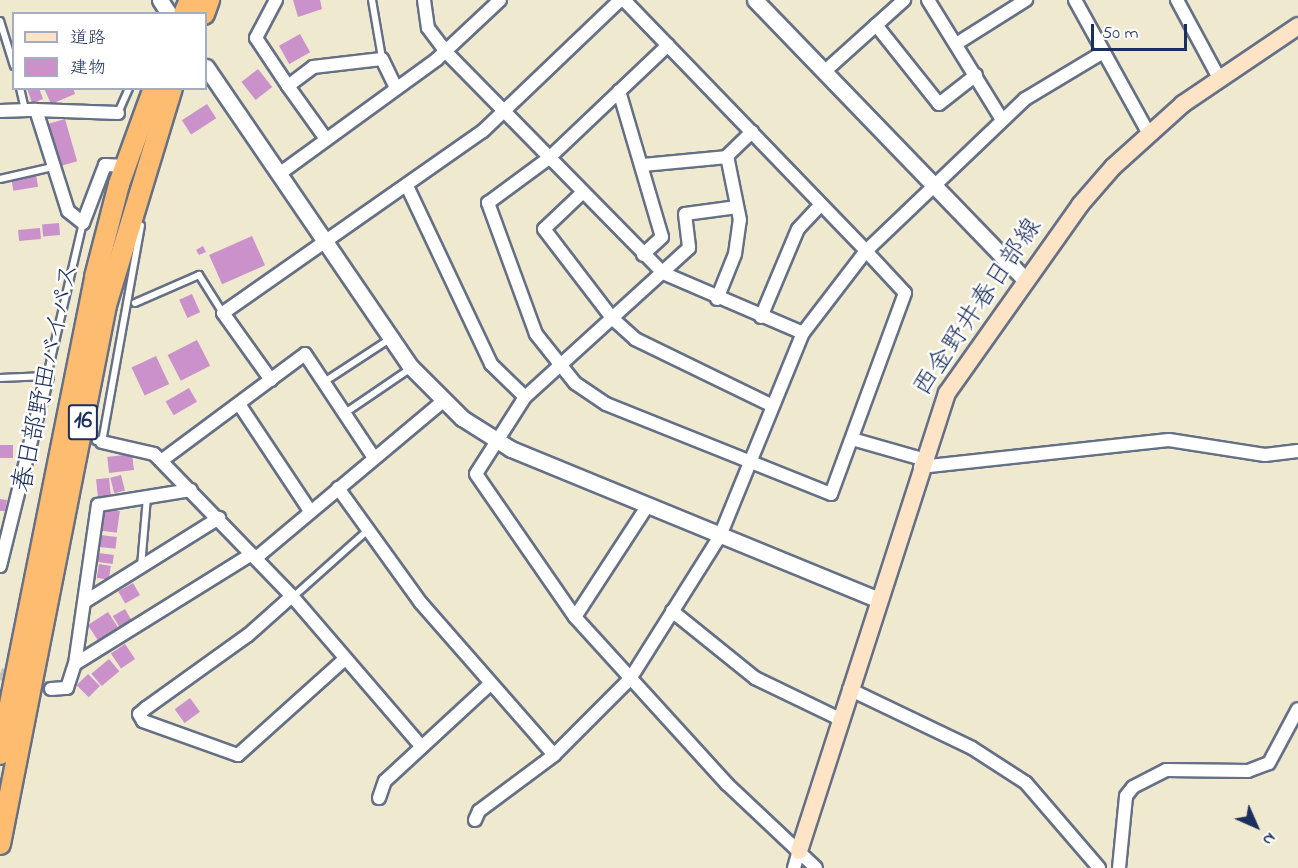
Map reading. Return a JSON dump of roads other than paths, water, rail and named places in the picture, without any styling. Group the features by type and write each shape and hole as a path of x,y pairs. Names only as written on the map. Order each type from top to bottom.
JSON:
{"highway":[{"path":"168,10 190,0"},
{"name":"春日部野田バイパス","path":"0,844 8,758 95,277 126,166 153,90"},
{"name":"春日部野田バイパス","path":"8,758 106,305 135,221 171,90"}],"main road":[{"name":"西金野井春日部線","path":"799,851 877,599 921,463 947,393 1080,205 1148,132 1219,78 1298,26"}],"street":[{"path":"276,0 256,38 326,139"},
{"path":"424,0 428,28 446,52 663,273 761,317 803,333"},
{"path":"279,174 446,52 500,0"},
{"path":"271,380 223,313 407,186 505,112 622,0 668,45 905,293 831,494 606,404 558,366 536,334 488,203 549,159 668,45"},
{"path":"755,0 932,186 1026,280"},
{"path":"824,72 904,0"},
{"path":"928,0 1002,120"},
{"path":"956,44 1026,0"},
{"path":"1075,0 1102,53 1148,132"},
{"path":"1177,0 1219,78"},
{"path":"876,25 939,104 976,75"},
{"path":"475,820 479,811 554,755 630,680 720,536 803,333 866,250 1025,99 1102,53"},
{"path":"288,86 320,64 382,59 396,88"},
{"path":"207,68 390,338 411,367 442,402 497,441 720,536 877,599"},
{"path":"619,91 644,165 662,237 643,255"},
{"path":"30,108 68,211 83,223 105,165 126,166"},
{"path":"0,111 30,108 118,113"},
{"path":"644,165 728,157 752,132"},
{"path":"717,298 735,254 737,207 728,157"},
{"path":"407,186 491,364 525,397"},
{"path":"582,193 544,229 612,318 636,339 773,406"},
{"path":"761,317 798,229 820,205"},
{"path":"737,207 685,214 689,248 525,397 476,474 575,617 727,784 816,868"},
{"path":"161,461 305,354 374,458"},
{"path":"0,566 4,532 38,432 47,376"},
{"path":"75,664 254,556 442,402"},
{"path":"239,404 310,511"},
{"path":"852,439 921,463 1169,440 1265,455 1298,451"},
{"path":"99,442 154,454 219,518 292,597 422,747"},
{"path":"338,488 368,530 490,684 554,755"},
{"path":"51,689 67,688 75,664 99,505 191,490"},
{"path":"575,617 648,505"},
{"path":"86,601 219,518"},
{"path":"292,597 248,635 146,708 139,714 143,721 238,755 345,659"},
{"path":"672,611 755,678 840,719"},
{"path":"379,798 385,780 490,684"},
{"path":"849,689 972,748 1026,783 1099,868"},
{"path":"1119,868 1126,796 1132,787 1166,770 1248,771 1269,763 1298,710"},
{"path":"794,868 799,851"}],"lane":[{"path":"372,0 382,59"},
{"path":"0,21 12,60"},
{"path":"21,90 30,108"},
{"path":"118,113 128,90"},
{"path":"0,179 53,167"},
{"path":"99,442 135,221"},
{"path":"0,378 47,376 83,223"},
{"path":"135,303 199,275 223,313"},
{"path":"324,382 390,338"},
{"path":"345,413 411,367"},
{"path":"141,567 147,497"},
{"path":"292,597 368,530"}],"tunnel":[{"path":"0,674 51,689"}]}
